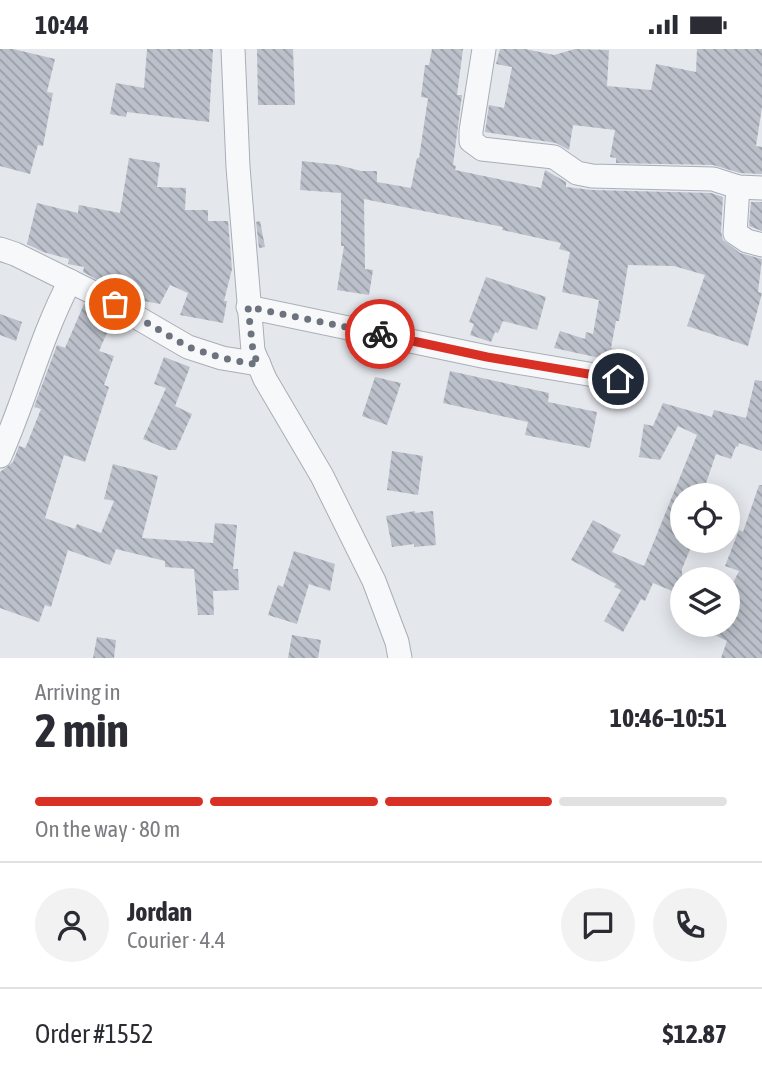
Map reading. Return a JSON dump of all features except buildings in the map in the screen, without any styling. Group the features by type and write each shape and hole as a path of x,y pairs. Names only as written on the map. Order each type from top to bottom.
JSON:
{"street":[{"path":"233,49 238,167 253,351 258,365 322,475 374,581 397,642 400,658"},
{"path":"484,49 471,131 471,141 482,149 554,157 577,173 592,176 713,179 738,187 762,188"},
{"path":"738,187 735,233 747,241 762,244"},
{"path":"0,249 102,296 188,347 222,358 258,365"},
{"path":"0,456 24,399 45,332 70,281"},
{"path":"248,307 487,357 618,379"}],"way so far":[{"path":"115,304 188,347 222,358 258,365 253,351 248,307 380,334"}],"route":[{"path":"380,334 487,357 618,379"}]}
